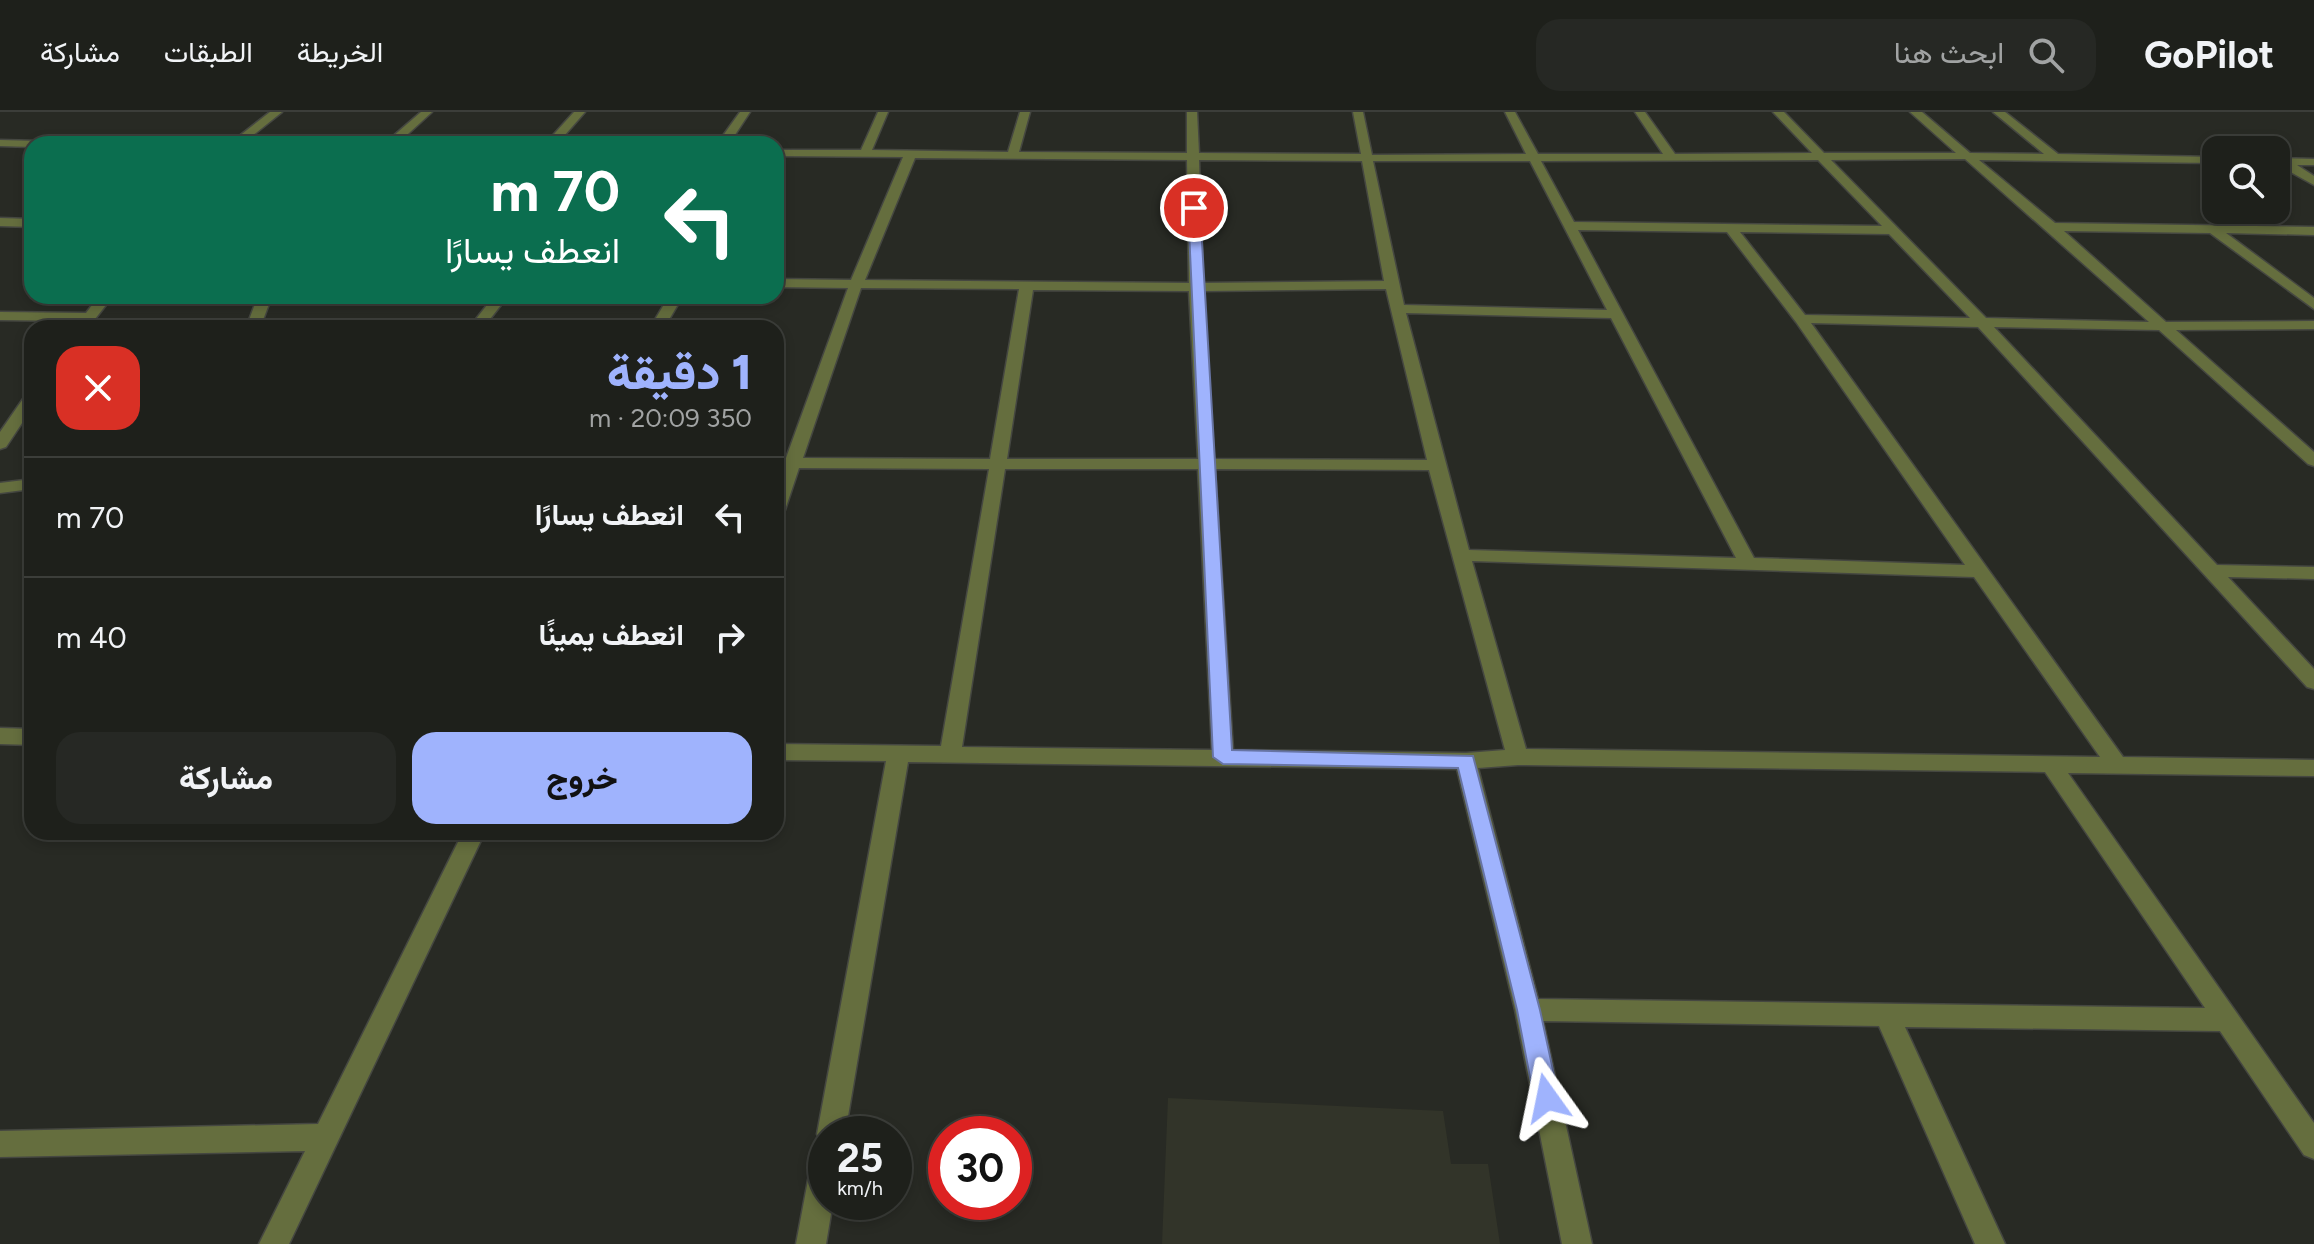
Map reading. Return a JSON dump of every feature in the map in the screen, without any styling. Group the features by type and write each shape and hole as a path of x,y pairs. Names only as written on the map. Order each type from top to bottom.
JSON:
{"street":[{"path":"246,136 277,112"},
{"path":"399,136 427,112"},
{"path":"558,136 580,112"},
{"path":"728,136 745,112"},
{"path":"865,154 883,112"},
{"path":"1013,154 1025,112"},
{"path":"1192,112 1196,287 1223,757"},
{"path":"1358,112 1392,285 1436,465 1518,757"},
{"path":"1510,112 1748,564"},
{"path":"1640,112 1672,158"},
{"path":"1778,112 1981,321 2314,682"},
{"path":"1915,112 2052,227 2314,461"},
{"path":"1998,112 2055,157"},
{"path":"0,143 24,144"},
{"path":"784,153 1369,158 1970,156 2202,160"},
{"path":"784,490 856,284 910,155"},
{"path":"2290,161 2314,162"},
{"path":"2290,167 2314,181"},
{"path":"0,222 24,223"},
{"path":"1569,226 1890,230"},
{"path":"2052,227 2314,231"},
{"path":"1731,229 1801,319 2118,767"},
{"path":"2215,231 2314,305"},
{"path":"784,283 1196,287 1392,285"},
{"path":"950,756 1027,285"},
{"path":"87,320 100,304"},
{"path":"482,320 495,304"},
{"path":"1399,309 1617,314"},
{"path":"0,316 57,320"},
{"path":"1801,319 2160,326 2314,325"},
{"path":"0,444 5,427 24,405"},
{"path":"784,463 1436,465"},
{"path":"0,488 24,485"},
{"path":"1462,555 1979,571"},
{"path":"2209,571 2314,573"},
{"path":"0,736 24,737"},
{"path":"784,752 1466,761 1518,757 2314,768"},
{"path":"834,1116 898,756"},
{"path":"1466,761 1528,1010 1577,1244"},
{"path":"2052,766 2314,1146"},
{"path":"274,1244 470,840"},
{"path":"1528,1010 2227,1020"},
{"path":"1887,1015 1990,1244"},
{"path":"0,1144 328,1137"},
{"path":"811,1244 815,1220"}],"shaded area":[{"path":"1168,1098 1443,1111 1451,1164 1488,1164 1500,1244 1162,1244"}],"route":[{"path":"1194,208 1205,462 1223,757 1466,761 1547,1098"}]}
